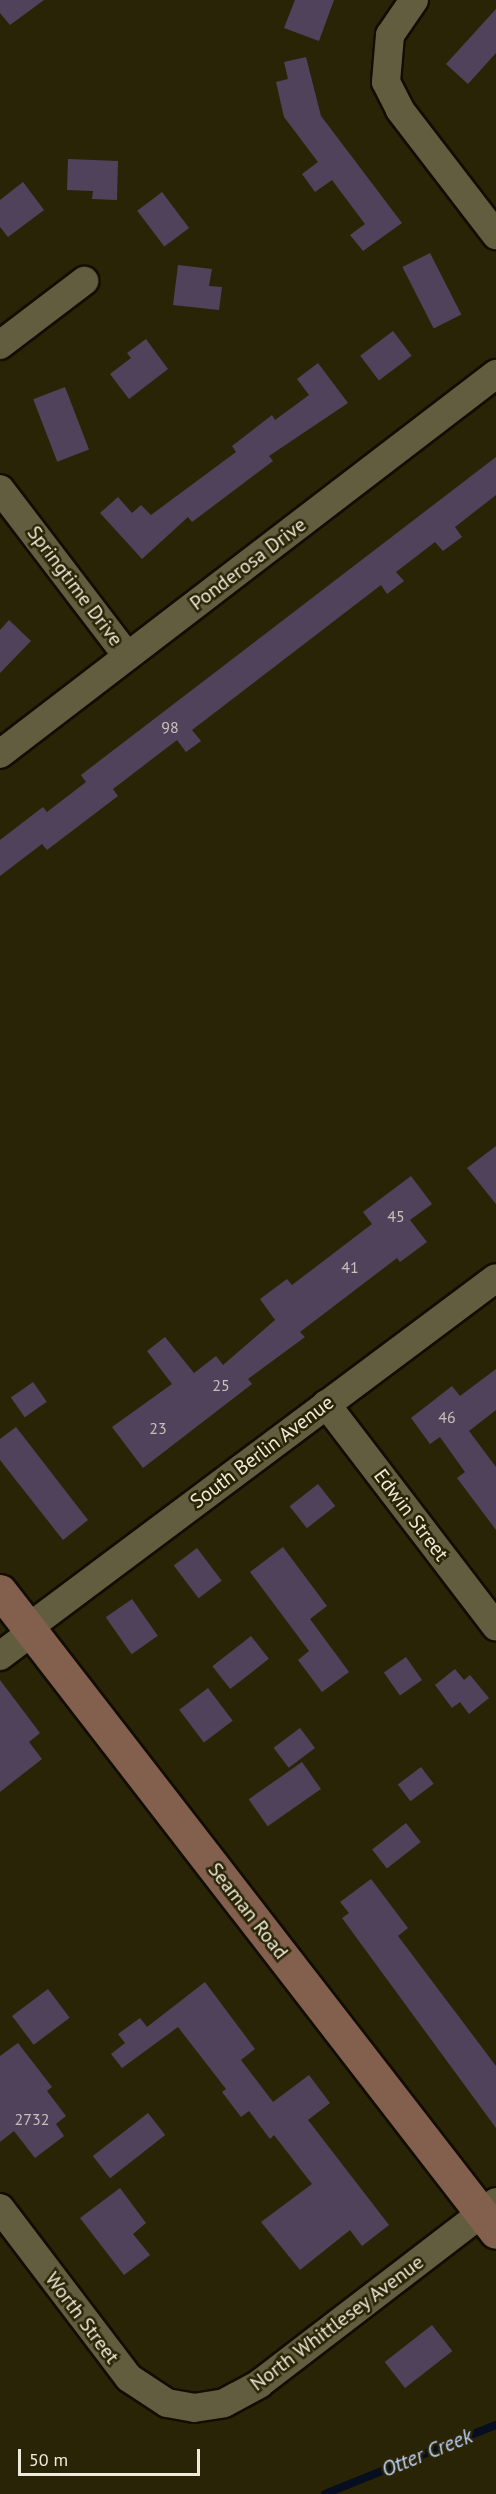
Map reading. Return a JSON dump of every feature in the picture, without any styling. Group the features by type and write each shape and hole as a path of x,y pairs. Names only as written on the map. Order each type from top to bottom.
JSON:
{"street":[{"path":"414,0 390,35 386,82 400,110 496,235"},
{"path":"0,345 84,281"},
{"name":"Ponderosa Drive","path":"0,754 496,374"},
{"name":"Springtime Drive","path":"0,489 128,656"},
{"name":"South Berlin Avenue","path":"0,1656 30,1630 326,1404 496,1278"},
{"name":"Edwin Street","path":"326,1404 496,1626"},
{"name":"Seaman Road","path":"0,1591 491,2215"},
{"name":"Worth Street","path":"0,2208 117,2366 143,2390 181,2407"},
{"name":"North Whittlesey Avenue","path":"181,2407 224,2403 259,2384 491,2215"}],"building":[{"path":"0,0 44,0 10,25 0,13"},
{"path":"295,0 334,0 319,41 284,28"},
{"path":"496,9 496,53 468,84 446,64"},
{"path":"306,57 321,116 402,223 363,251 350,235 365,224 332,180 315,192 302,174 318,162 284,117 276,82 288,79 284,62"},
{"path":"68,159 118,161 117,200 92,199 93,191 67,190"},
{"path":"23,182 44,210 8,237 0,227 0,200"},
{"path":"162,192 189,228 164,247 137,211"},
{"path":"430,253 461,314 434,329 402,267"},
{"path":"178,265 212,269 209,286 222,287 219,310 173,305"},
{"path":"393,331 412,356 379,380 360,356"},
{"path":"146,339 168,369 129,399 110,374 131,358 127,353"},
{"path":"318,363 348,403 269,456 273,461 192,522 188,517 142,559 100,513 118,497 132,513 141,505 151,515 236,452 232,446 272,415 275,420 309,395 297,379"},
{"path":"65,387 89,450 57,462 33,399"},
{"path":"496,457 496,495 455,527 462,537 443,551 435,542 396,572 404,581 387,594 381,585 192,730 201,741 186,752 177,740 113,789 118,796 47,850 42,844 0,876 0,840 43,807 47,812 86,782 81,775"},
{"path":"9,620 31,641 0,673 0,630"},
{"path":"496,1146 496,1204 467,1168"},
{"path":"411,1176 432,1204 410,1220 427,1242 400,1262 397,1258 300,1332 305,1337 248,1379 252,1384 143,1468 112,1427 172,1384 147,1351 165,1337 194,1373 216,1356 223,1365 275,1320 260,1299 287,1279 292,1285 372,1224 363,1212"},
{"path":"496,1369 496,1410 469,1431 496,1467 496,1530 457,1478 465,1472 440,1437 430,1444 411,1418 452,1386 460,1396"},
{"path":"33,1382 47,1402 25,1417 11,1397"},
{"path":"16,1427 88,1520 63,1540 0,1460 0,1439"},
{"path":"318,1484 335,1506 307,1528 290,1506"},
{"path":"283,1547 327,1606 310,1619 349,1672 322,1692 298,1660 309,1651 250,1572"},
{"path":"197,1548 222,1581 199,1598 174,1565"},
{"path":"132,1599 158,1636 132,1654 106,1617"},
{"path":"251,1636 269,1659 230,1689 212,1666"},
{"path":"406,1657 422,1680 400,1695 384,1672"},
{"path":"455,1669 464,1680 470,1675 489,1698 469,1714 460,1702 452,1708 435,1685"},
{"path":"0,1680 40,1733 29,1742 42,1759 0,1792"},
{"path":"208,1688 233,1721 204,1742 179,1710"},
{"path":"300,1728 315,1748 289,1768 274,1748"},
{"path":"302,1762 321,1789 268,1826 249,1799"},
{"path":"421,1767 434,1784 410,1801 398,1784"},
{"path":"406,1823 421,1842 387,1868 372,1849"},
{"path":"371,1879 408,1928 398,1936 496,2066 496,2128 342,1918 349,1913 340,1902"},
{"path":"205,1982 255,2049 241,2060 273,2102 309,2075 330,2103 308,2120 389,2225 362,2246 350,2230 300,2270 261,2222 312,2184 274,2135 270,2139 249,2111 241,2117 222,2092 226,2089 178,2027 122,2068 111,2054 125,2043 118,2034 140,2018 147,2027"},
{"path":"48,1989 70,2018 34,2045 12,2016"},
{"path":"18,2043 52,2087 47,2091 66,2116 56,2124 64,2136 35,2158 14,2131 0,2142 0,2056"},
{"path":"148,2113 165,2135 110,2178 93,2156"},
{"path":"120,2188 146,2223 133,2234 150,2255 124,2275 80,2218"},
{"path":"432,2325 452,2351 405,2388 385,2362"}],"waterway":[{"name":"Otter Creek","path":"325,2494 496,2425"}]}
